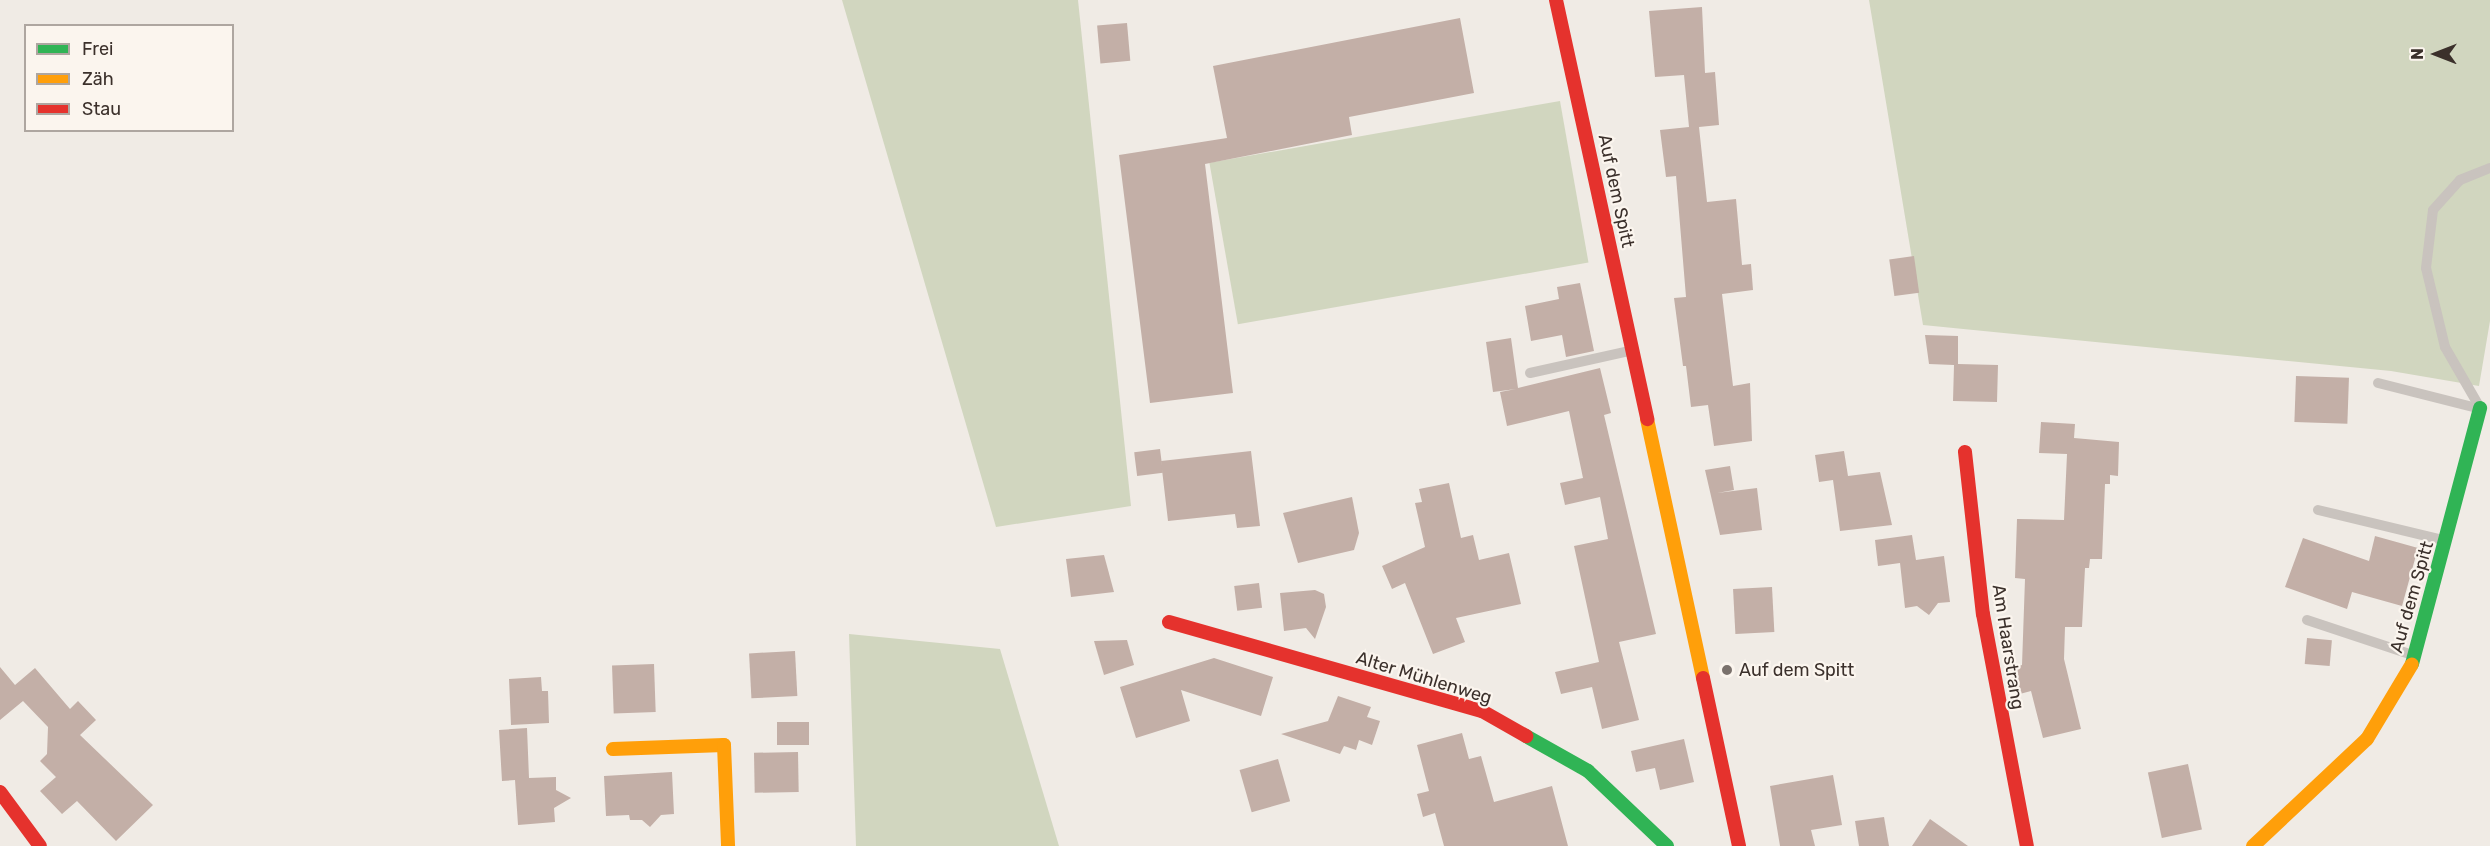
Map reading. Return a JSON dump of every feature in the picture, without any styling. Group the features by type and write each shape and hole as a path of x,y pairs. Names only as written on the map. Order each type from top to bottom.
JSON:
{"street":[{"name":"Auf dem Spitt","path":"1556,0 1740,846"},
{"name":"Auf dem Spitt","path":"2253,846 2367,739 2416,656 2480,408"},
{"name":"Am Haarstrang","path":"1965,452 1983,614 2027,846"},
{"name":"Alter Mühlenweg","path":"1169,622 1482,711 1588,771 1667,846"},
{"path":"613,750 724,745 728,846"},
{"path":"0,792 40,846"}],"lane":[{"path":"2480,408 2445,347 2426,268 2433,210 2460,180 2490,168"},
{"path":"1530,373 1632,351"},
{"path":"2378,383 2480,408"},
{"path":"2318,510 2446,541"},
{"path":"2307,620 2416,656"}],"green space":[{"path":"842,0 1078,0 1131,506 996,527"},
{"path":"1869,0 2490,0 2490,321 2479,386 2391,371 1923,325"},
{"path":"1560,101 1588,263 1238,324 1209,163"},
{"path":"849,634 1000,649 1059,846 856,846"}],"building":[{"path":"1702,7 1705,73 1715,72 1719,125 1699,127 1707,202 1736,199 1742,265 1751,264 1753,290 1722,294 1733,386 1750,383 1752,441 1714,446 1708,405 1691,407 1686,366 1683,366 1674,298 1686,297 1676,176 1666,177 1660,130 1689,127 1684,75 1655,77 1649,11"},
{"path":"1460,18 1474,93 1349,117 1352,135 1205,164 1233,393 1150,403 1119,155 1227,138 1213,66"},
{"path":"1127,23 1130,61 1100,63 1097,26"},
{"path":"1914,256 1919,293 1894,296 1889,259"},
{"path":"1580,283 1594,351 1566,357 1562,335 1531,341 1525,306 1559,299 1557,287"},
{"path":"1925,335 1958,336 1958,364 1998,365 1997,402 1953,401 1954,365 1929,364"},
{"path":"1511,338 1518,388 1600,368 1611,413 1604,415 1656,634 1619,642 1639,720 1602,729 1592,687 1561,694 1555,672 1599,662 1574,546 1608,539 1600,497 1565,505 1560,483 1583,478 1569,411 1507,426 1500,392 1516,389 1493,392 1486,342"},
{"path":"2296,376 2349,378 2347,424 2294,422"},
{"path":"2041,422 2075,424 2074,438 2119,442 2118,476 2110,475 2110,484 2105,484 2102,559 2090,559 2089,568 2085,568 2082,627 2065,627 2064,659 2081,729 2043,738 2031,691 2016,695 2011,668 2022,665 2025,579 2015,578 2017,519 2064,520 2067,454 2039,453"},
{"path":"1160,449 1163,473 1137,476 1134,452"},
{"path":"1251,451 1260,526 1237,528 1235,514 1168,521 1161,461"},
{"path":"1844,451 1848,476 1880,472 1892,525 1840,531 1833,480 1819,482 1815,455"},
{"path":"1730,466 1734,490 1717,493 1757,488 1762,530 1720,535 1705,470"},
{"path":"1449,483 1461,538 1473,535 1479,560 1509,553 1521,604 1456,618 1465,642 1433,654 1405,583 1392,589 1382,566 1425,547 1415,503 1422,502 1419,489"},
{"path":"1352,497 1359,533 1354,550 1298,563 1283,513"},
{"path":"1912,535 1916,560 1944,556 1950,602 1938,603 1929,615 1917,606 1905,608 1900,563 1878,566 1875,540"},
{"path":"2375,536 2418,548 2402,606 2352,592 2347,609 2285,587 2303,538 2369,561"},
{"path":"1104,555 1114,592 1071,597 1066,559"},
{"path":"1259,583 1262,608 1237,611 1234,586"},
{"path":"1772,587 1774,632 1735,634 1733,589"},
{"path":"1315,590 1324,594 1326,607 1315,639 1306,628 1284,631 1280,593"},
{"path":"2307,638 2332,640 2330,666 2305,664"},
{"path":"1127,640 1134,665 1104,675 1094,641"},
{"path":"795,651 797,696 751,698 749,653"},
{"path":"1214,658 1273,677 1261,716 1181,690 1190,721 1136,738 1120,687"},
{"path":"654,664 656,712 614,713 612,665"},
{"path":"0,667 15,685 35,668 70,709 78,701 96,720 80,735 153,805 116,841 77,801 62,814 40,791 56,777 40,761 47,754 48,727 23,701 0,720"},
{"path":"541,677 542,691 548,691 549,723 511,725 509,679"},
{"path":"1338,696 1371,707 1367,717 1380,721 1372,745 1359,740 1356,750 1344,746 1340,754 1281,734 1328,721"},
{"path":"777,722 809,722 809,745 777,745"},
{"path":"527,728 529,778 556,777 556,790 571,798 554,808 555,822 518,825 515,780 502,781 499,730"},
{"path":"1462,733 1469,759 1481,756 1494,802 1552,786 1568,846 1444,846 1435,813 1423,817 1417,794 1429,791 1417,745"},
{"path":"1684,739 1694,782 1660,790 1655,768 1636,772 1631,751"},
{"path":"798,752 799,792 755,793 754,753"},
{"path":"1278,759 1290,801 1252,812 1240,770"},
{"path":"2188,764 2202,830 2162,838 2148,773"},
{"path":"672,772 674,814 661,815 650,827 642,820 630,820 629,815 606,816 604,776"},
{"path":"1833,775 1842,825 1811,830 1815,846 1780,846 1770,786"},
{"path":"1884,817 1889,846 1859,846 1855,821"},
{"path":"1930,819 1968,846 1912,846"}],"traffic: fast":[{"path":"2412,664 2480,408"},
{"path":"1526,736 1588,771 1667,846"}],"traffic: slow":[{"path":"1647,419 1703,678"},
{"path":"2253,846 2367,739 2412,664"},
{"path":"613,749 724,745 728,846"}],"traffic: jam":[{"path":"1556,0 1647,419"},
{"path":"1965,452 1983,614 2027,846"},
{"path":"1169,622 1482,711 1526,736"},
{"path":"1703,678 1739,846"},
{"path":"0,792 40,846"}],"place":[{"name":"Auf dem Spitt","path":"1727,670"}]}
